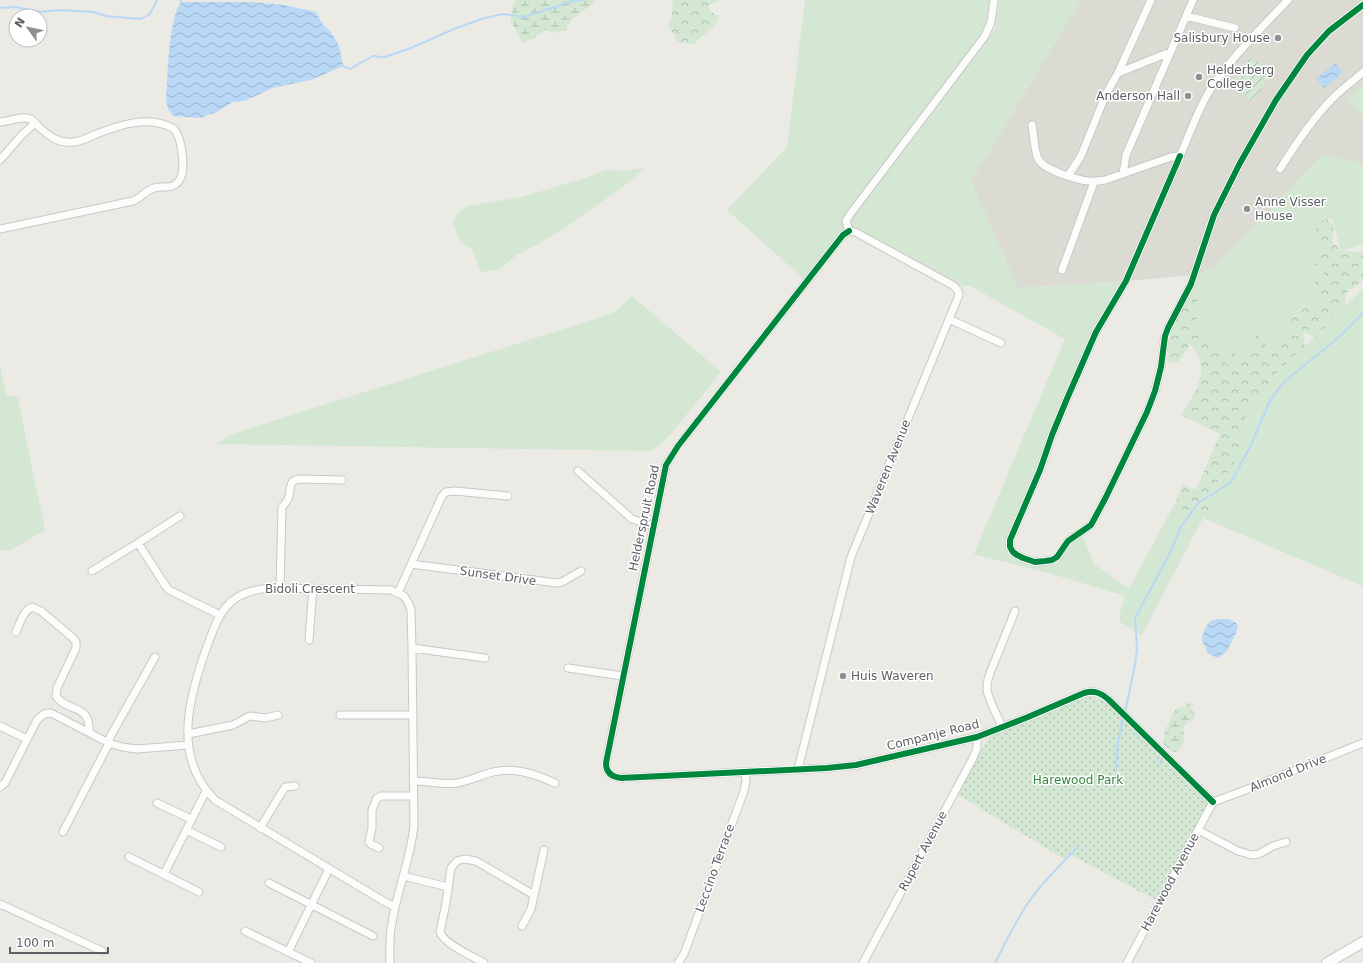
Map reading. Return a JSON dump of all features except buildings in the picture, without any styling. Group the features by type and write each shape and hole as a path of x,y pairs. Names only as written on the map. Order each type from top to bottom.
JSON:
{"street":[{"path":"849,231 846,221 985,36 991,22 994,0"},
{"path":"1068,176 1081,156 1106,94 1118,73 1151,0"},
{"path":"1123,174 1126,155 1193,0"},
{"path":"1288,0 1256,34 1216,81 1204,102 1126,281 1096,332 1063,408 1040,470 1010,540 1009,544 1011,550 1023,558 1040,562 1052,560 1057,556 1068,541 1091,525 1147,412 1155,391 1161,367 1165,336 1191,284 1214,215 1240,163 1264,120 1303,61 1329,31 1363,5"},
{"path":"1186,16 1235,28"},
{"path":"1118,73 1170,52"},
{"path":"1280,170 1294,146 1319,114 1363,72"},
{"path":"0,122 30,118 57,140 66,142 82,140 111,129 143,121 151,122 172,128 177,132 182,150 182,171 180,180 173,186 153,188 139,199 133,201 0,229"},
{"path":"0,160 21,136 35,123"},
{"path":"1032,125 1035,147 1039,160 1044,165 1068,176 1094,182 1105,180 1171,157 1180,156"},
{"path":"1062,270 1094,182"},
{"name":"Waveren Avenue","path":"798,769 851,556 959,295 958,290 954,286 855,232 849,231"},
{"name":"Helderspruit Road","path":"609,773 606,768 606,763 666,465 670,457 840,239 849,231"},
{"path":"949,319 1001,343"},
{"path":"578,471 632,519 654,526"},
{"path":"280,588 282,507 288,500 290,484 296,479 342,480"},
{"path":"390,963 392,923 413,834 414,781 410,604 404,596 398,593 442,496 446,492 455,491 508,496"},
{"path":"92,571 180,516"},
{"path":"138,543 169,590 220,615"},
{"name":"Sunset Drive","path":"411,564 557,583 562,582 581,571"},
{"path":"309,640 313,588"},
{"name":"Bidoli Crescent","path":"395,907 215,800 206,791 192,765 188,745 188,719 194,686 214,626 220,615 232,601 249,591 259,589 313,588 391,590 398,593"},
{"path":"16,632 25,612 32,607 41,611 76,642 76,648 57,688 56,696 61,701 85,714 88,720 89,732"},
{"path":"1002,727 987,689 990,673 1015,611"},
{"path":"412,648 485,658"},
{"path":"63,832 109,743 110,737 154,657"},
{"path":"568,668 623,676"},
{"name":"Companje Road","path":"609,773 621,778 843,767 856,765 977,737 1091,691 1097,692 1109,700 1213,802"},
{"path":"0,787 5,783 37,720 44,714 51,713 109,743 122,747 137,748 188,745"},
{"path":"188,734 233,725 250,716 266,718 278,715"},
{"path":"340,715 413,715"},
{"path":"0,726 27,739"},
{"name":"Rupert Avenue","path":"863,963 973,758 977,748 977,737"},
{"name":"Almond Drive","path":"1213,802 1363,743"},
{"path":"414,781 456,783 508,770 524,771 555,783"},
{"name":"Leccino Terrace","path":"678,963 684,954 744,791 746,780 745,772"},
{"path":"260,828 285,787 295,786"},
{"path":"164,874 206,791"},
{"path":"379,848 369,842 372,828 372,810 375,801 381,796 413,796"},
{"name":"Harewood Avenue","path":"1127,963 1213,802"},
{"path":"157,803 191,820"},
{"path":"186,830 221,847"},
{"path":"1198,830 1238,851 1252,855 1259,854 1273,846 1286,842"},
{"path":"522,926 529,915 544,850"},
{"path":"129,857 199,892"},
{"path":"484,963 447,942 441,936 440,928 453,864 464,859 476,861 534,895"},
{"path":"288,952 329,869"},
{"path":"403,876 448,887"},
{"path":"269,883 373,936"},
{"path":"0,905 102,951"},
{"path":"245,931 310,963"},
{"path":"1327,963 1363,942"}],"shaded area":[{"name":"Helderberg College","path":"1081,0 1363,0 1363,164 1322,155 1214,268 1194,275 1018,288 971,181"}],"green space":[{"path":"515,0 593,0 594,3 572,19 566,30 554,33 545,30 523,43 511,22 512,8"},
{"path":"671,0 719,0 713,4 709,4 708,7 711,12 719,17 714,26 694,44 678,42 668,25 672,15 673,3"},
{"path":"805,0 994,0 989,27 847,219 849,231 807,282 727,210 787,147"},
{"path":"999,0 1081,0 971,181 1018,288 1126,281 1096,332 1009,544 1023,558 1052,560 1079,534 1083,537 1094,564 1129,589 1175,503 1209,501 1216,485 1230,472 1247,410 1261,401 1265,388 1278,371 1321,332 1363,288 1363,586 1203,518 1142,635 1120,622 1120,613 1125,596 1052,574 974,554 1065,339 970,286 959,286 851,226 849,220 995,29"},
{"path":"1251,57 1273,73 1252,101 1231,85"},
{"path":"1363,85 1363,118 1347,100"},
{"path":"1322,155 1363,164 1363,244 1341,251 1332,218 1327,219 1316,227 1321,256 1316,265 1324,266 1323,281 1315,281 1322,302 1318,311 1304,305 1289,321 1290,334 1267,350 1246,349 1245,362 1236,362 1235,349 1227,368 1214,351 1212,338 1199,328 1196,318 1197,300 1185,295 1194,275 1214,268"},
{"path":"645,168 624,186 572,223 535,246 515,256 500,269 481,272 472,249 460,242 453,223 458,212 468,206 522,197 606,170 625,171"},
{"path":"1327,219 1334,226 1332,241 1341,251 1363,252 1363,280 1353,288 1349,289 1345,297 1345,307 1315,337 1303,333 1305,347 1278,371 1265,388 1261,401 1247,410 1236,459 1229,472 1217,483 1212,492 1210,501 1211,512 1203,518 1185,512 1174,504 1183,485 1196,490 1220,434 1181,415 1197,389 1201,371 1200,362 1197,353 1190,344 1178,362 1168,363 1170,332 1190,296 1197,300 1196,318 1199,328 1212,338 1214,351 1223,356 1227,367 1230,353 1235,348 1236,362 1245,362 1246,350 1256,335 1263,336 1267,349 1290,334 1289,321 1305,305 1318,311 1322,302 1316,295 1315,281 1323,281 1324,266 1316,265 1311,262 1317,256 1321,256 1314,223"},
{"path":"632,296 721,372 670,435 651,451 216,444 232,434 614,313"},
{"path":"0,366 7,396 15,396 18,399 45,530 9,551 0,550"},
{"name":"Harewood Park","path":"1084,696 1104,700 1207,800 1208,804 1158,901 1071,855 1066,860 957,794 989,737"},
{"path":"1188,702 1193,704 1191,709 1195,714 1193,720 1187,722 1183,729 1184,741 1177,752 1173,752 1163,744 1163,739 1169,721 1176,709 1186,706"}],"water":[{"path":"181,2 251,2 284,5 316,12 339,46 343,66 311,80 272,88 245,101 233,102 215,113 201,118 173,116 168,108 166,100 168,63 173,22"},
{"path":"1335,63 1343,72 1324,88 1316,79"},
{"path":"1229,619 1238,625 1237,631 1227,651 1218,658 1206,651 1202,641 1202,636 1207,625 1212,620"}],"waterway":[{"path":"0,8 15,7 41,12 59,10 93,12 106,16 141,19 150,14 157,0"},
{"path":"343,66 350,69 373,56 385,57 411,48 481,19 503,14 524,17 573,1 582,0"},
{"path":"1125,712 1137,648 1135,618 1169,555 1181,527 1198,503 1231,482 1250,447 1269,403 1282,384 1339,337 1363,313"},
{"path":"1115,784 1117,749 1123,716"},
{"path":"1160,764 1163,756"},
{"path":"995,963 1014,925 1033,896 1045,881 1078,847"}],"cycle path":[{"path":"1180,156 1126,281 1096,332 1066,401 1040,470 1010,540 1010,547 1013,552 1023,558 1035,562 1052,560 1057,557 1068,541 1091,525 1147,412 1155,391 1161,367 1165,336 1191,284 1214,215 1240,163 1276,100 1307,55 1329,31 1363,5"},
{"path":"849,231 843,235 678,446 666,465 606,763 608,772 615,777 621,778 827,768 856,765 977,737 1084,693 1095,692 1109,700 1213,802"}],"place":[{"name":"Salisbury House","path":"1278,38"},
{"name":"Helderberg College","path":"1199,77"},
{"name":"Anderson Hall","path":"1188,96"},
{"name":"Anne Visser House","path":"1247,209"},
{"name":"Huis Waveren","path":"843,676"}]}
